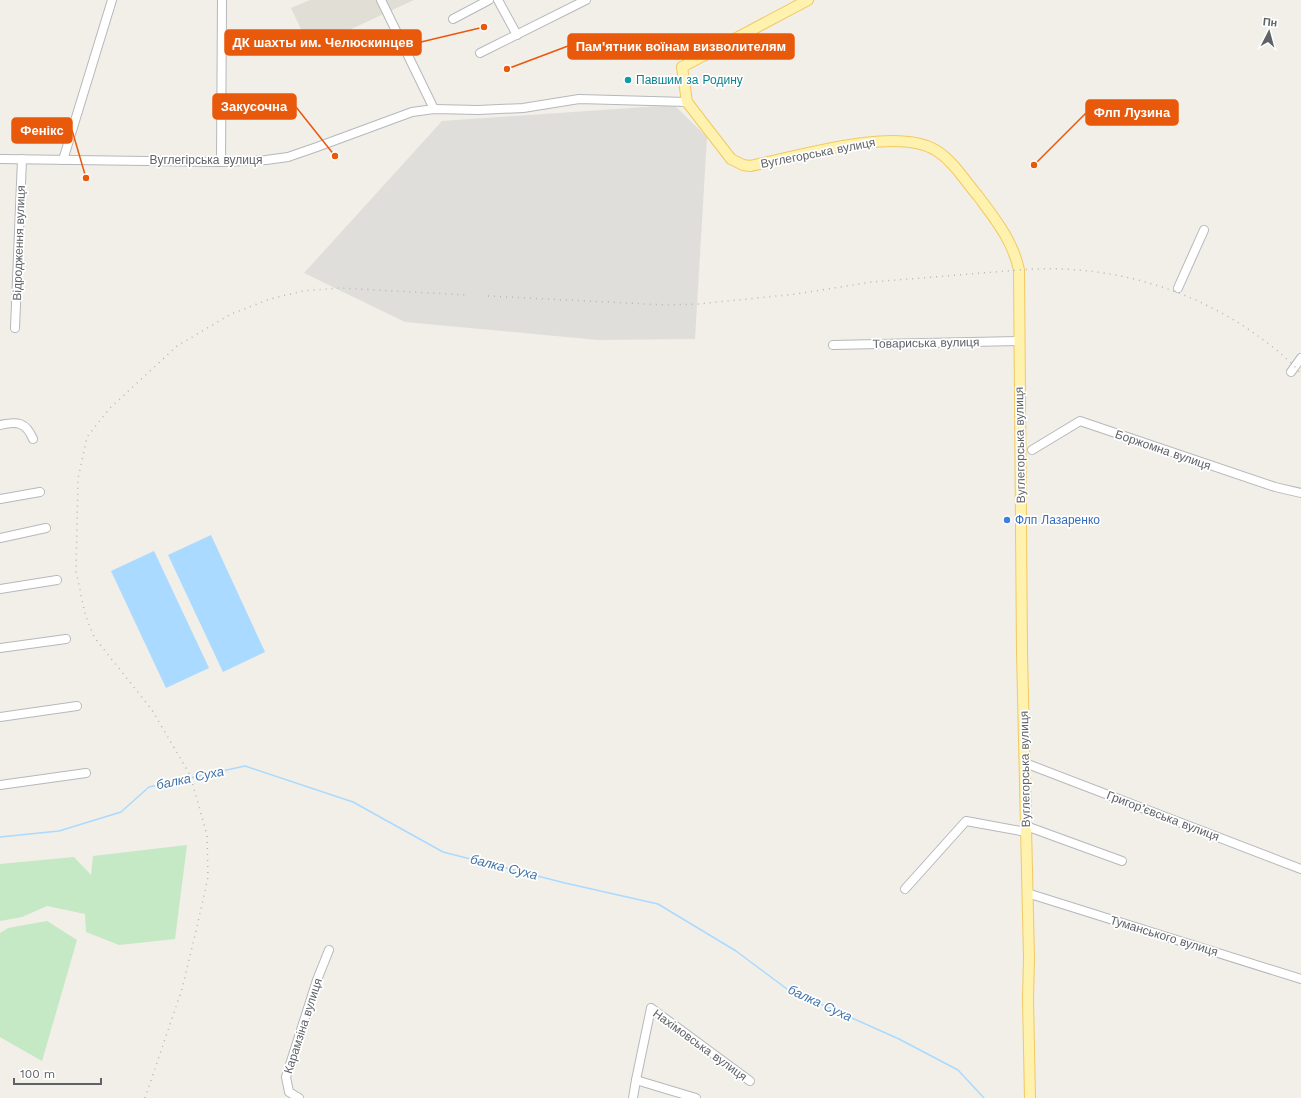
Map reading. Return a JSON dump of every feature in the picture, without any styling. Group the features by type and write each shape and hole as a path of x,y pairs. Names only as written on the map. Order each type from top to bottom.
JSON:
{"main road":[{"path":"687,102 682,67 808,0"},
{"name":"Вуглегорська вулиця","path":"687,102 731,159 743,165 759,164 867,142 896,140 922,144 937,150 950,160 992,215 1016,254 1019,270 1030,1098"}],"street":[{"path":"63,160 112,0"},
{"path":"221,162 222,0"},
{"path":"381,0 434,109"},
{"path":"453,19 489,0"},
{"path":"498,0 517,35"},
{"path":"480,53 586,0"},
{"name":"Вуглегірська вулиця","path":"0,158 221,162 266,160 288,157 412,112 434,109 478,110 523,108 579,100 687,102"},
{"name":"Відродження вулиця","path":"15,328 22,159"},
{"path":"1178,288 1204,230"},
{"name":"Товариська вулиця","path":"833,345 1019,341"},
{"path":"1292,372 1301,358"},
{"name":"Боржомна вулиця","path":"1032,450 1080,421 1275,487 1301,493"},
{"path":"0,425 20,423 29,429 33,439"},
{"path":"0,499 40,492"},
{"path":"0,538 46,528"},
{"path":"0,589 57,580"},
{"path":"0,648 66,639"},
{"path":"0,717 77,706"},
{"name":"Григор’євська вулиця","path":"1025,762 1301,869"},
{"path":"0,785 86,773"},
{"path":"905,888 966,821 1026,829 1122,861"},
{"name":"Туманського вулиця","path":"1027,893 1301,979"},
{"name":"Карамзіна вулиця","path":"299,1098 289,1092 286,1077 317,980 329,950"},
{"name":"Нахімовська вулиця","path":"633,1098 651,1008 750,1081"},
{"path":"636,1080 696,1098"}],"shaded area":[{"path":"310,0 414,0 310,48 291,8"},
{"path":"674,105 707,137 695,339 598,340 405,322 304,273 442,121"}],"green space":[{"path":"187,845 175,939 119,945 86,932 85,914 47,906 22,917 0,921 0,864 74,857 91,875 93,856"},
{"path":"47,921 77,940 42,1061 0,1037 0,933 8,928"}],"water":[{"path":"211,535 265,652 223,672 168,555"},
{"path":"154,551 209,668 166,688 111,571"}],"waterway":[{"name":"балка Суха","path":"0,837 59,831 121,812 149,787 245,766 353,802 443,852 565,883 658,904 736,951 787,989 899,1039 958,1070 984,1098"}],"railway":[{"path":"488,296 666,305 698,304 796,294 872,282 1019,270 1082,270 1144,282 1174,291 1203,304 1258,336 1286,358 1301,374"},
{"path":"145,1098 182,989 197,927 208,877 207,835 190,775 152,710 94,637 85,614 76,571 78,479 87,437 109,409 177,346 231,314 270,299 303,291 339,288 466,295"}],"place":[{"name":"ДК шахты им. Челюскинцев","path":"484,27"},
{"name":"Пам'ятник воїнам визволителям","path":"507,69"},
{"name":"Павшим за Родину","path":"628,80"},
{"name":"Закусочна","path":"335,156"},
{"name":"Флп Лузина","path":"1034,165"},
{"name":"Фенікс","path":"86,178"},
{"name":"Флп Лазаренко","path":"1007,520"}]}
